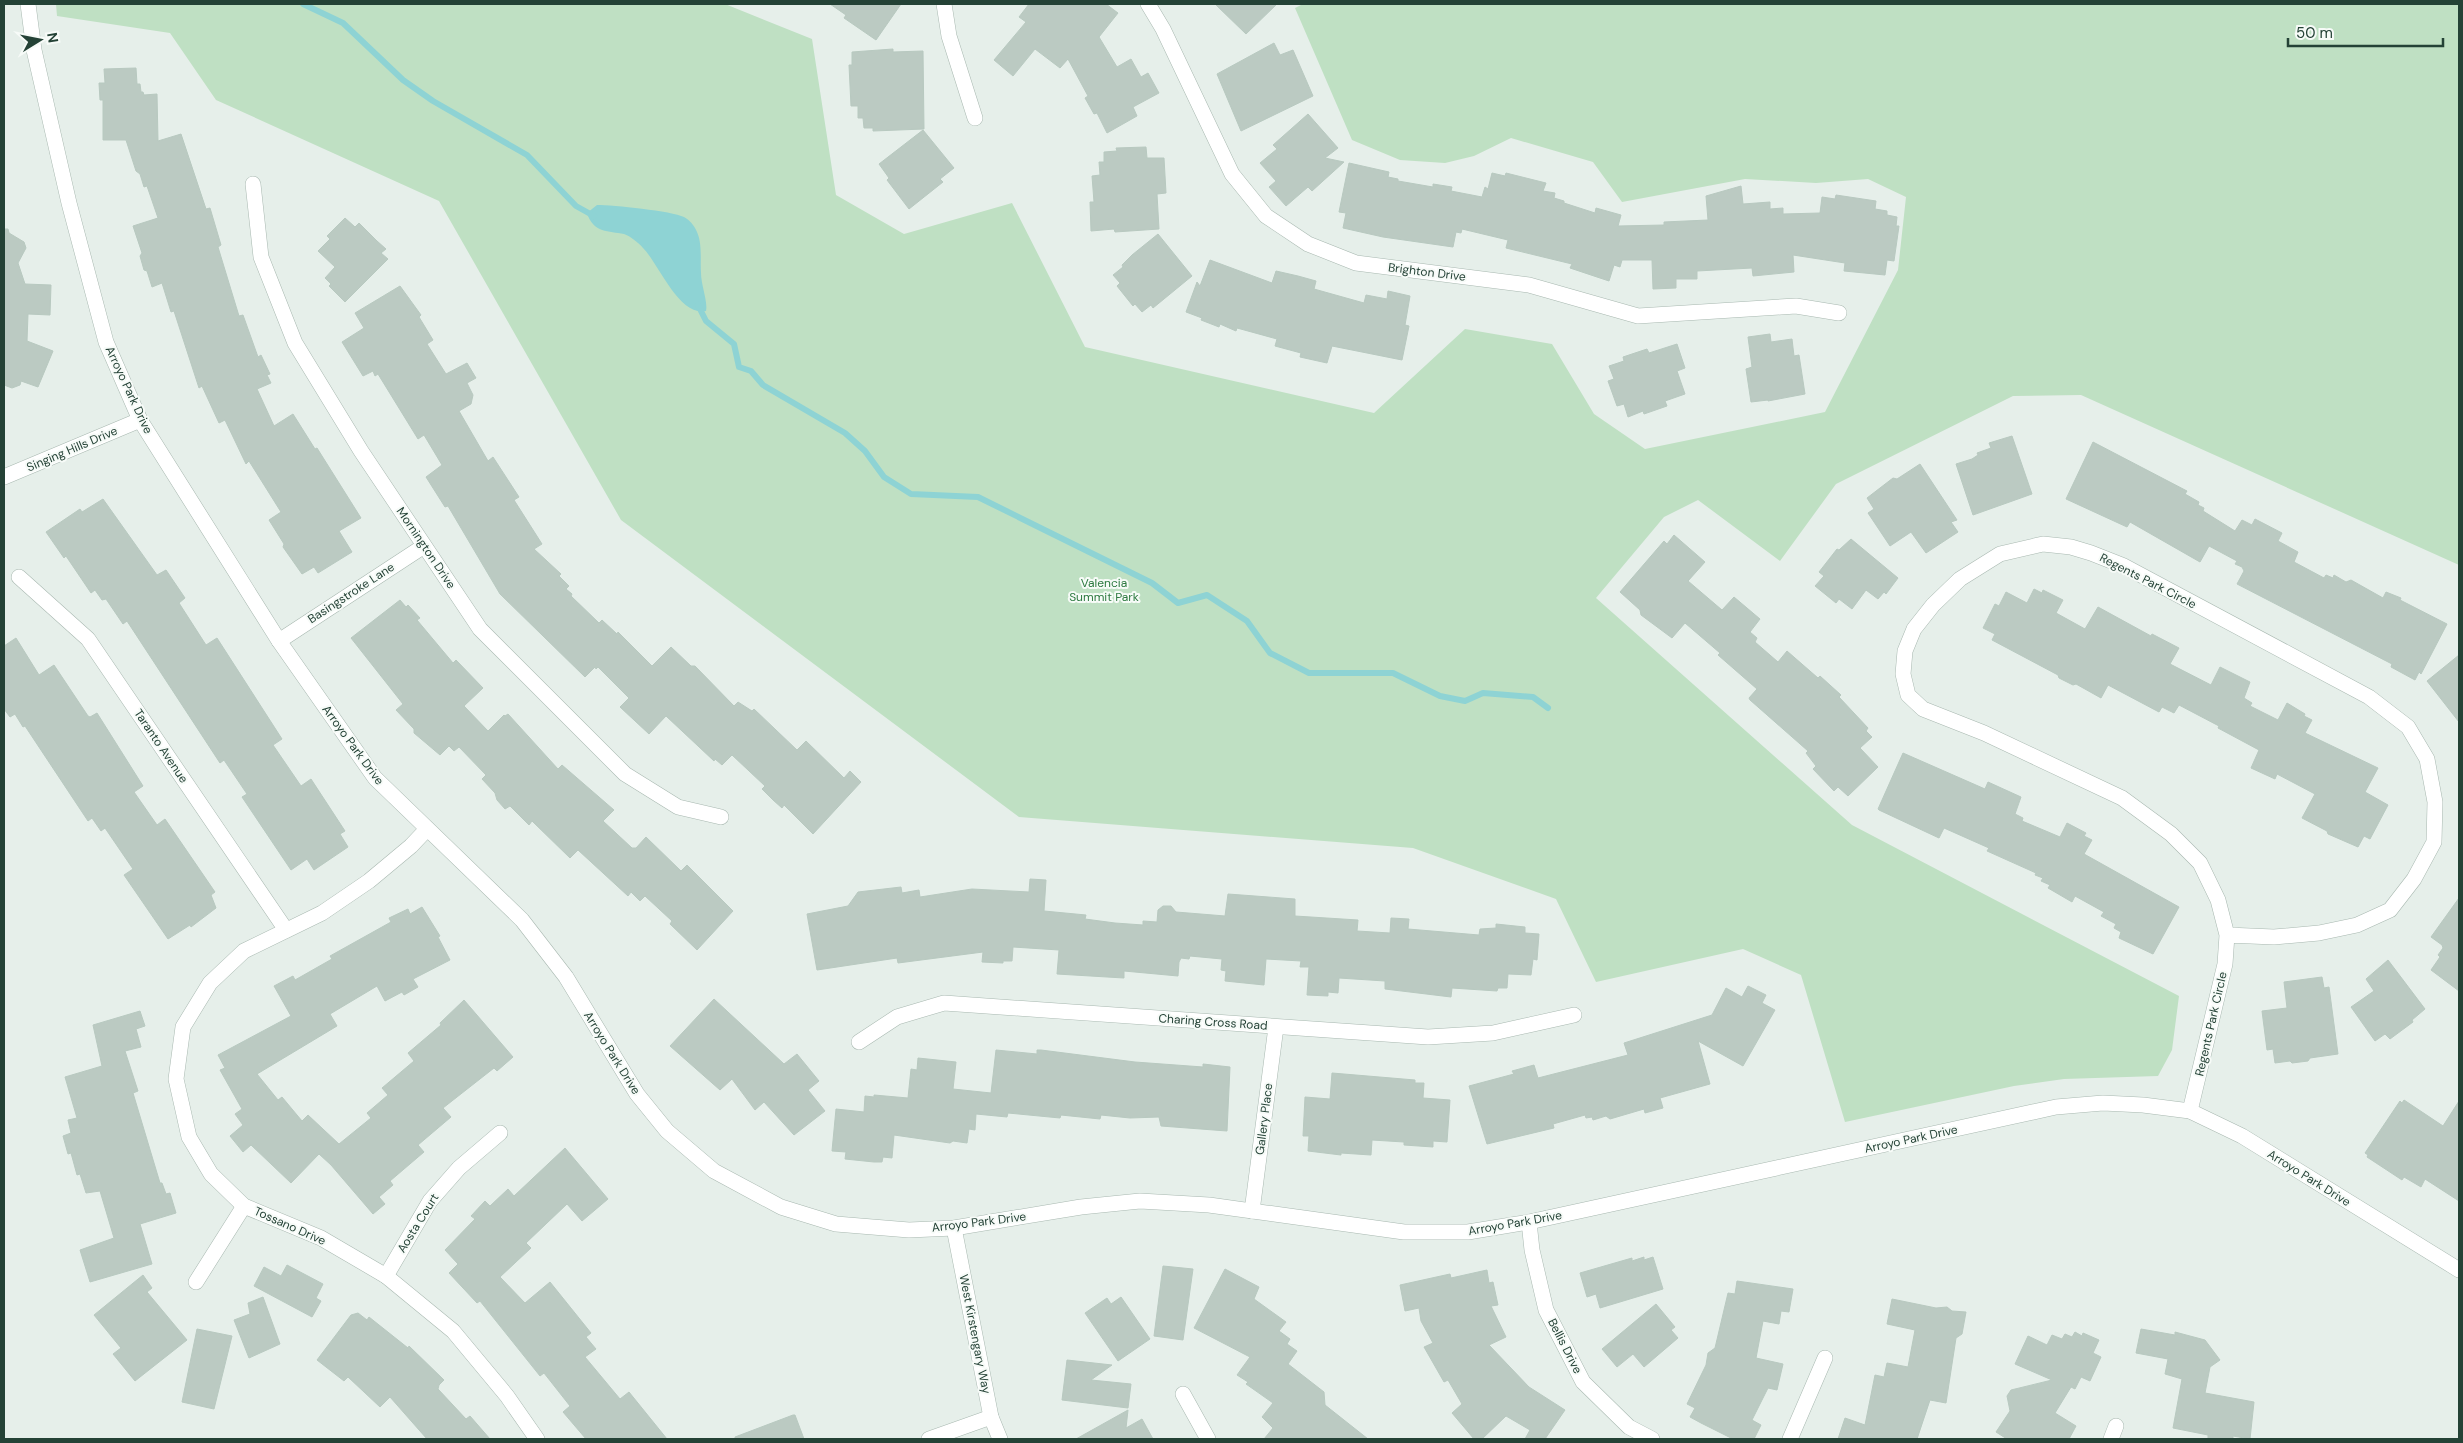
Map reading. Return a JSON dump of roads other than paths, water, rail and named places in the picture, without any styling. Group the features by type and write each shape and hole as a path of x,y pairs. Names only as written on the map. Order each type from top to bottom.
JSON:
{"street":[{"name":"Arroyo Park Drive","path":"28,4 34,50 69,203 106,342 140,420 279,641 375,778 522,920 566,977 637,1094 667,1130 714,1171 781,1207 836,1224 909,1230 954,1228 1081,1207 1140,1202 1209,1205 1404,1232 1468,1232 1529,1222 2056,1107 2103,1103 2143,1105 2190,1111 2242,1136 2459,1270"},
{"path":"944,4 949,36 975,118"},
{"name":"Brighton Drive","path":"1148,4 1163,29 1232,174 1266,216 1308,244 1356,262 1529,285 1638,316 1796,306 1839,312"},
{"name":"Mornington Drive","path":"252,184 261,257 295,343 361,451 480,629 625,774 678,807 721,817"},
{"name":"Singing Hills Drive","path":"4,477 140,420"},
{"name":"Regents Park Circle","path":"2190,1111 2225,964 2227,935 2218,900 2200,864 2171,834 2122,798 1984,733 1923,709 1908,695 1904,674 1905,651 1914,629 1933,605 1960,579 2000,554 2043,544 2071,547 2091,553 2124,566 2369,697 2408,727 2427,759 2435,802 2434,842 2414,879 2390,910 2357,925 2320,933 2274,937 2227,935"},
{"name":"Basingstroke Lane","path":"279,641 424,546"},
{"name":"Taranto Avenue","path":"19,576 88,639 286,930"},
{"name":"Tossano Drive","path":"427,828 412,846 369,882 322,913 244,951 210,983 183,1027 176,1079 189,1137 211,1174 244,1206 321,1238 386,1276 453,1331 507,1396 537,1439"},
{"name":"Charing Cross Road","path":"859,1042 898,1017 944,1003 1428,1037 1492,1033 1574,1015"},
{"name":"Gallery Place","path":"1252,1211 1276,1027"},
{"name":"Aosta Court","path":"386,1276 430,1201 459,1168 500,1133"},
{"path":"196,1282 244,1206"},
{"name":"Bellis Drive","path":"1529,1222 1532,1250 1546,1310 1583,1382 1629,1427 1652,1439"},
{"name":"West Kirstengary Way","path":"954,1228 991,1417 1000,1439"},
{"path":"1790,1439 1825,1358"},
{"path":"1183,1394 1208,1439"},
{"path":"929,1439 991,1417"}],"water":[{"path":"597,205 668,213 684,217 690,222 698,233 701,250 701,278 706,311 696,311 678,298 649,256 629,236 597,228 587,213"}],"waterway":[{"path":"303,4 343,23 403,80 433,101 527,155 576,206 594,216"},
{"path":"698,305 706,321 734,344 739,367 751,371 763,385 845,433 865,451 884,477 911,494 978,497 1152,583 1178,603 1207,595 1247,621 1270,653 1309,673 1393,673 1440,696 1465,701 1483,693 1533,697 1548,708"}],"park label":[{"name":"Valencia Summit Park","path":"1104,590"}]}
